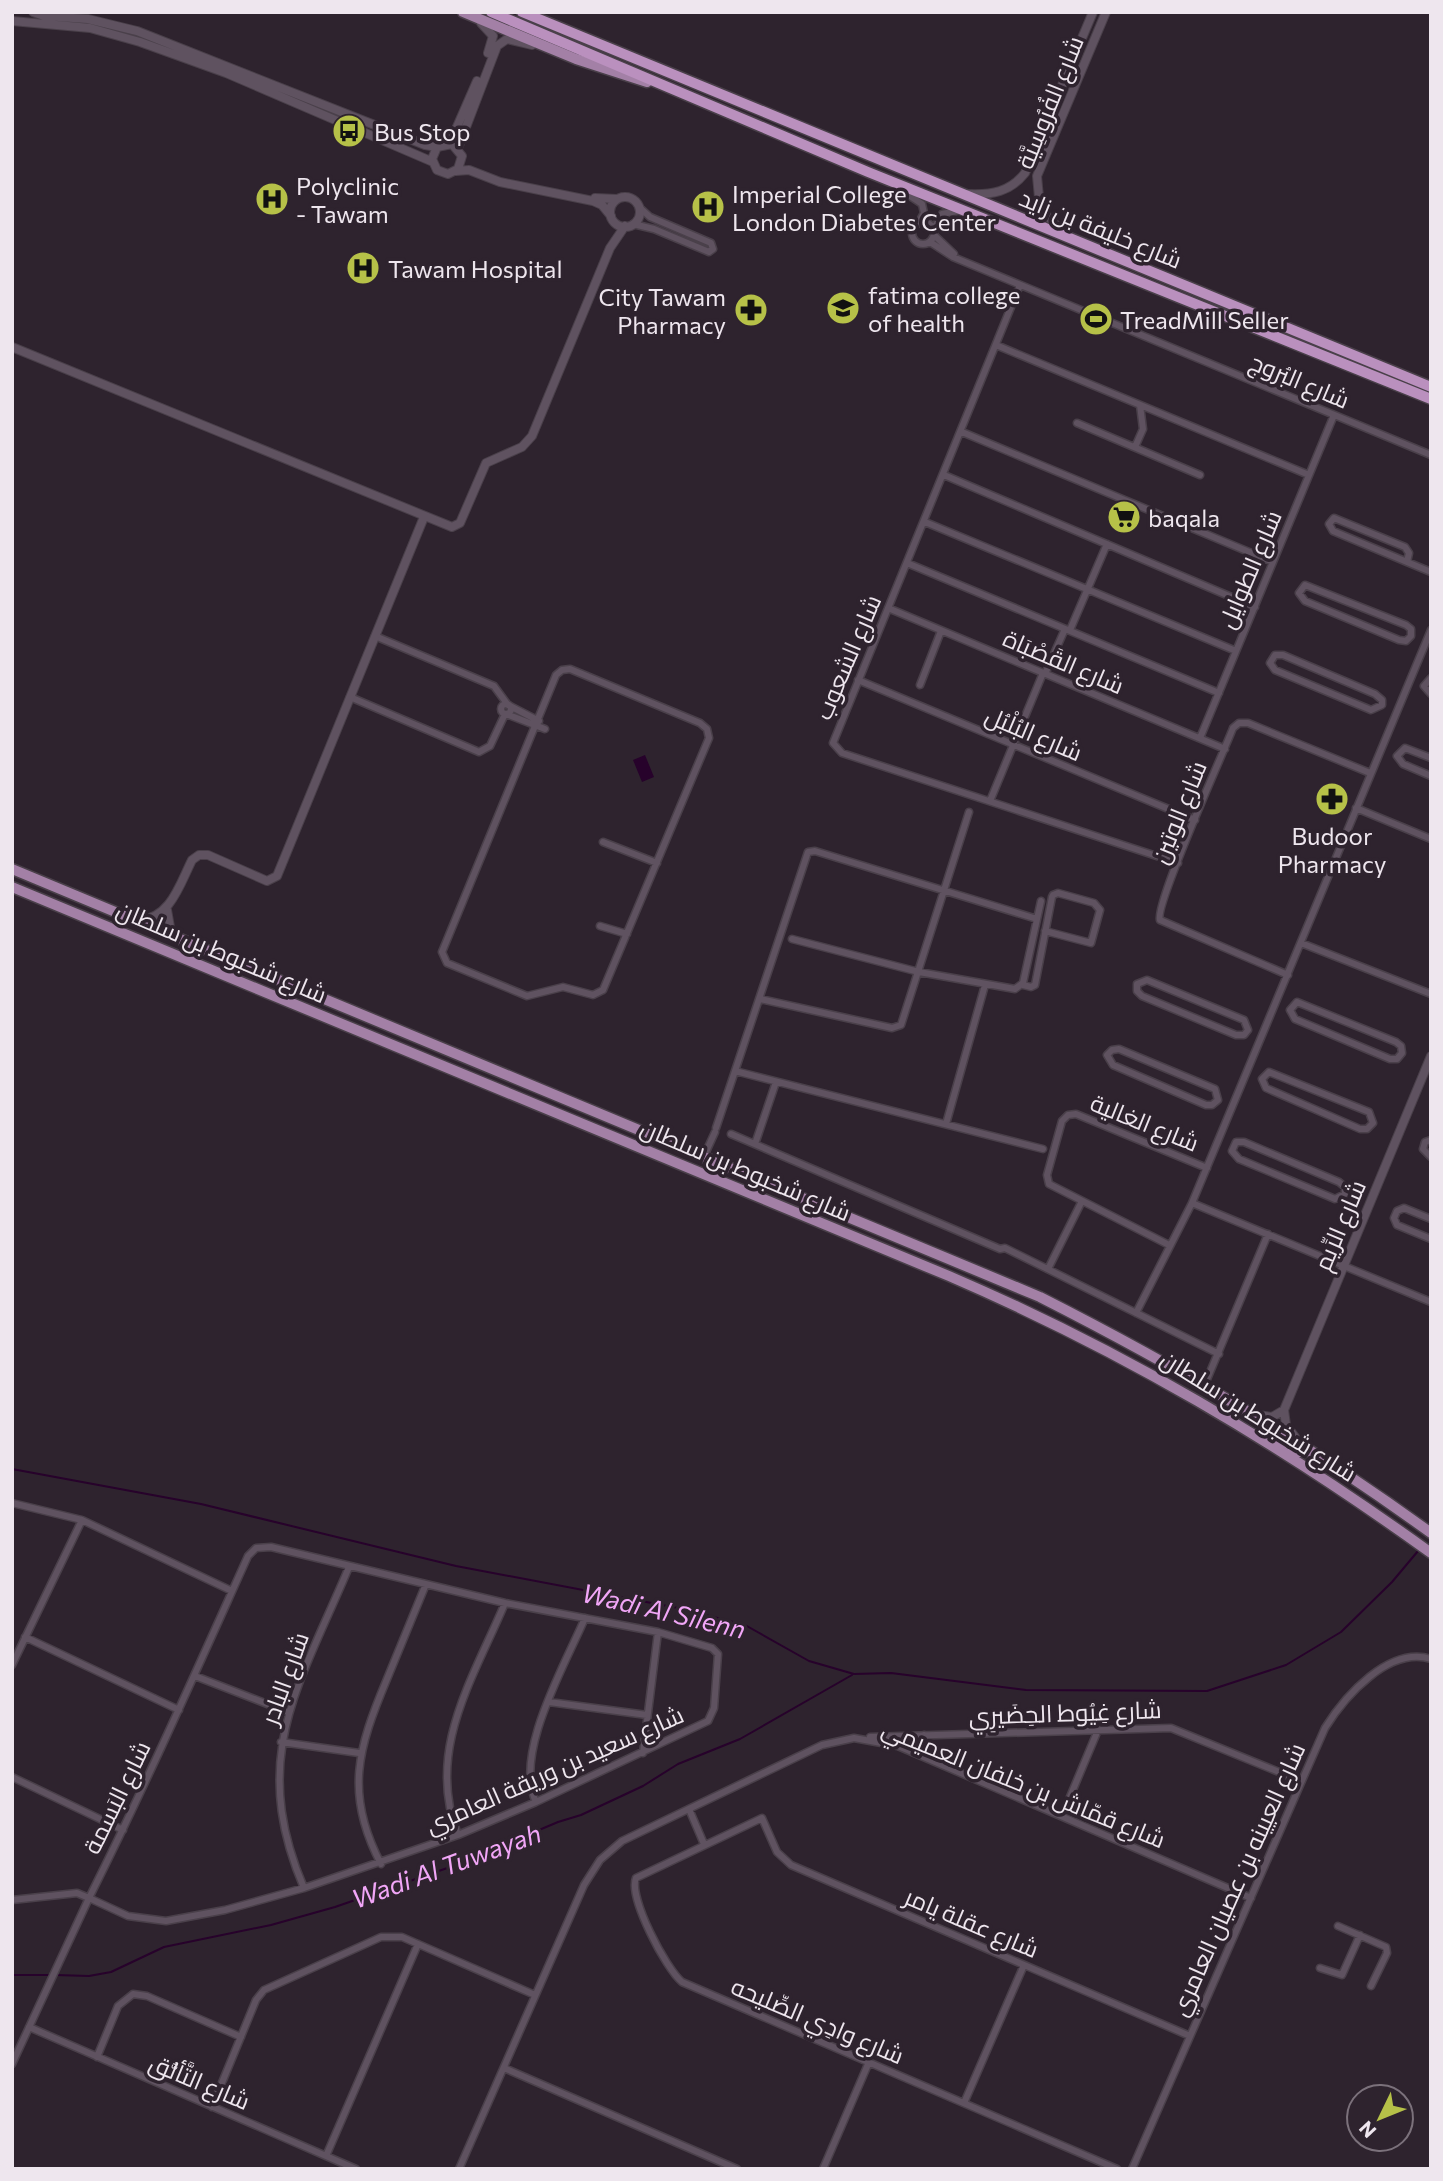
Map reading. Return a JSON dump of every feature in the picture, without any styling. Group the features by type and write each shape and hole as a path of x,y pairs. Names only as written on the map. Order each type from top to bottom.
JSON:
{"highway":[{"name":"شارع خليفة بن زايد","path":"491,12 868,173 1431,399"},
{"name":"شارع خليفة بن زايد","path":"522,12 1431,387"}],"main road":[{"name":"شارع خليفة بن زايد","path":"468,14 598,67 666,87"},
{"name":"شارع شخبوط بن سلطان","path":"12,869 1040,1297 1256,1414 1303,1443 1431,1533"},
{"name":"شارع شخبوط بن سلطان","path":"12,887 1002,1299 1120,1355 1242,1424 1431,1552"},
{"path":"1242,1424 1266,1432 1301,1453 1306,1452 1303,1443"}],"street":[{"path":"17,18 90,28 140,41 303,105 433,162 441,172 469,170 500,182 593,201 602,205 611,218 629,225 654,229 709,252 714,248 711,243 650,217 630,197 593,198 545,185 494,176 477,170 460,152 327,105 146,34 88,19 44,16 31,12"},
{"name":"شارع الفُرُوسِيَّة","path":"961,194 999,192 1015,184 1025,173 1093,12"},
{"name":"شارع الفُرُوسِيَّة","path":"1068,238 1040,208 1037,176 1106,12"},
{"path":"433,162 441,145 455,133 493,41 489,28 468,14"},
{"path":"456,171 461,164 460,152 498,44 510,39 544,46"},
{"path":"303,105 308,101 327,105"},
{"path":"868,173 919,200 924,213 913,228 913,239 920,244 933,235 942,214 962,211"},
{"path":"610,248 611,206 617,199"},
{"path":"12,347 446,527 456,526 486,463 522,447 530,439 610,248 639,217 639,207"},
{"path":"919,222 928,223 933,235"},
{"name":"شارع البُروج","path":"933,235 961,259 1431,455"},
{"name":"شارع الشعوب","path":"1020,285 962,432 834,738 837,749 1178,863"},
{"path":"996,345 1309,475"},
{"path":"1135,447 1143,429 1140,405"},
{"name":"شارع الطوايل","path":"1200,738 1334,415"},
{"path":"1077,423 1200,475"},
{"path":"962,432 1273,562"},
{"path":"944,475 1255,607"},
{"path":"138,921 153,918 167,909 192,860 199,855 208,855 267,881 275,878 424,517"},
{"path":"1407,562 1409,553 1405,547 1338,519 1330,521 1329,526 1333,531 1407,562 1431,572"},
{"path":"925,522 1236,651"},
{"path":"989,801 1044,673 1088,589 1107,544"},
{"path":"907,563 1219,692"},
{"path":"1411,636 1408,626 1310,585 1301,589 1303,600 1401,641 1411,636 1426,642"},
{"name":"شارع القَصْبَاة","path":"888,608 1225,749"},
{"path":"1361,624 1367,609"},
{"path":"1136,1312 1192,1203 1431,630"},
{"path":"920,685 941,631"},
{"path":"350,697 474,751 490,746 505,710 501,694 494,686 375,636"},
{"path":"1382,705 1378,695 1280,654 1271,660 1275,670 1371,710 1382,705 1397,711"},
{"path":"566,668 705,727 708,741 657,863 603,990 596,995 568,986 535,996 523,995 447,963 443,958 443,949 556,675 566,668"},
{"path":"1411,677 1428,680 1425,688 1431,694"},
{"path":"1333,694 1339,679"},
{"name":"شارع البُلْبُل","path":"858,680 1195,820"},
{"path":"505,710 546,728"},
{"name":"شارع الوتين","path":"1288,975 1160,920 1158,911 1233,728 1245,722 1370,773"},
{"path":"1382,747 1397,753 1403,764 1431,776"},
{"path":"1397,753 1405,748 1431,758"},
{"path":"1356,808 1431,839"},
{"path":"760,999 895,1028 903,1023 969,812"},
{"path":"603,842 657,863"},
{"path":"704,1156 760,999 808,852 815,851 1037,919"},
{"path":"792,939 919,972 1015,989 1023,985 1035,985 1045,931 1055,893 1091,902 1100,910 1094,940 1090,943 1045,931"},
{"path":"1023,985 1041,901"},
{"path":"167,909 177,937"},
{"path":"600,926 627,934"},
{"path":"1301,943 1431,993"},
{"path":"1248,1030 1238,1036 1196,1019 1140,995 1137,984 1145,980 1244,1020 1248,1030 1262,1036"},
{"path":"946,1124 985,985"},
{"path":"1277,1002 1291,1007 1300,1003 1341,1019 1398,1043 1402,1053 1397,1059 1390,1059 1293,1017 1291,1007"},
{"path":"1196,1019 1203,1003"},
{"path":"1334,1035 1341,1019"},
{"path":"1119,1049 1215,1089 1218,1100 1209,1105 1111,1064 1108,1053 1119,1049"},
{"name":"شارع الرِّيم","path":"1284,1410 1431,1056"},
{"path":"735,1071 1043,1149"},
{"path":"1248,1072 1262,1077 1271,1072 1312,1088 1369,1112 1373,1123 1367,1129 1360,1129 1266,1088 1262,1077"},
{"path":"1170,1089 1176,1073"},
{"path":"755,1144 776,1082"},
{"path":"1305,1105 1312,1088"},
{"path":"1218,1100 1233,1106"},
{"name":"شارع الغالية","path":"1169,1245 1051,1186 1046,1178 1062,1121 1070,1114 1207,1168"},
{"path":"731,1134 1018,1254 1219,1354"},
{"path":"1431,1140 1425,1142 1423,1149 1431,1157"},
{"path":"1218,1141 1233,1146 1242,1141 1283,1158 1342,1183 1345,1194 1335,1199 1236,1158 1233,1146"},
{"path":"1276,1175 1283,1158"},
{"path":"1048,1269 1082,1201"},
{"path":"1192,1203 1431,1302"},
{"path":"1431,1219 1404,1208 1394,1215 1397,1225 1431,1239"},
{"path":"1205,1384 1268,1234"},
{"path":"1256,1414 1272,1417 1284,1410 1286,1426 1303,1443"},
{"path":"12,1503 82,1520 232,1591"},
{"path":"12,1665 82,1520"},
{"name":"شارع سعيد بن وريقة العامري","path":"12,1900 70,1892 128,1916 166,1921 225,1910 381,1864 458,1835 536,1802 708,1721 714,1708 719,1663 715,1650 658,1632 505,1603 271,1547 256,1548"},
{"name":"شارع البَسمة","path":"13,2060 62,1951 123,1830 195,1676 248,1556 256,1548"},
{"name":"شارع البادر","path":"304,1888 290,1853 281,1817 281,1742 288,1712 349,1567"},
{"path":"381,1864 370,1843 360,1810 357,1776 359,1753 367,1727 426,1584"},
{"path":"458,1835 445,1785 447,1751 456,1718 505,1603"},
{"path":"536,1802 528,1775 531,1754 549,1702 585,1618"},
{"path":"643,1753 658,1632"},
{"path":"25,1637 179,1710"},
{"name":"شارع العيينه بن عصيان العامري","path":"1132,2169 1325,1728 1353,1693 1401,1659 1414,1656 1431,1659"},
{"path":"195,1676 288,1712"},
{"path":"549,1702 647,1715"},
{"name":"شارع غِيُوط الحِضَيرِي","path":"861,1739 1163,1728 1182,1731 1301,1781"},
{"path":"1084,1730 1094,1744"},
{"path":"1062,1816 1098,1730"},
{"path":"917,1754 925,1735"},
{"name":"شارع قمّاش بن خلفان العميمي","path":"459,2169 584,1885 600,1860 622,1841 811,1750 843,1739 885,1742 917,1754 1251,1898"},
{"path":"281,1742 359,1753"},
{"path":"12,1777 123,1830"},
{"path":"689,1809 704,1844"},
{"name":"شارع وادِي الصِّليحه","path":"762,1818 641,1873 634,1882 635,1894 672,1972 703,1992 1117,2169"},
{"name":"شارع عقلة يامر","path":"762,1818 777,1852 791,1865 1189,2036"},
{"path":"1338,1926 1382,1944 1387,1949 1371,1986"},
{"path":"1320,1968 1342,1975 1360,1935"},
{"path":"212,2107 258,1996 271,1985 385,1936 398,1936 535,1995"},
{"path":"326,2156 418,1944"},
{"path":"964,2103 1024,1965"},
{"path":"97,2057 118,2006 132,1994 147,1996 241,2037"},
{"name":"شارع التَّألُّق","path":"29,2027 356,2169"},
{"path":"823,2169 869,2062"},
{"path":"503,2068 737,2169"}],"shaded area":[{"path":"645,755 654,777 642,782 633,760"}],"waterway":[{"name":"Wadi Al Silenn","path":"12,1469 201,1504 456,1566 678,1608 745,1625 809,1661 854,1674 891,1673 1026,1690 1207,1691 1286,1665 1341,1632 1392,1582 1418,1551"},
{"name":"Wadi Al Tuwayah","path":"55,1975 89,1976 111,1972 164,1947 271,1925 335,1907 456,1865 581,1815 643,1786 678,1764 740,1739 852,1675"},
{"name":"Wadi Al Tuwayah","path":"12,1975 50,1975"}],"place":[{"name":"Bus Stop","path":"349,131"},
{"name":"Polyclinic - Tawam","path":"272,199"},
{"name":"Imperial College London Diabetes Center","path":"708,207"},
{"name":"Tawam Hospital","path":"363,268"},
{"name":"fatima college of health","path":"843,308"},
{"name":"City Tawam Pharmacy","path":"751,310"},
{"name":"TreadMill Seller","path":"1096,319"},
{"name":"baqala","path":"1124,517"},
{"name":"Budoor Pharmacy","path":"1332,799"}]}
